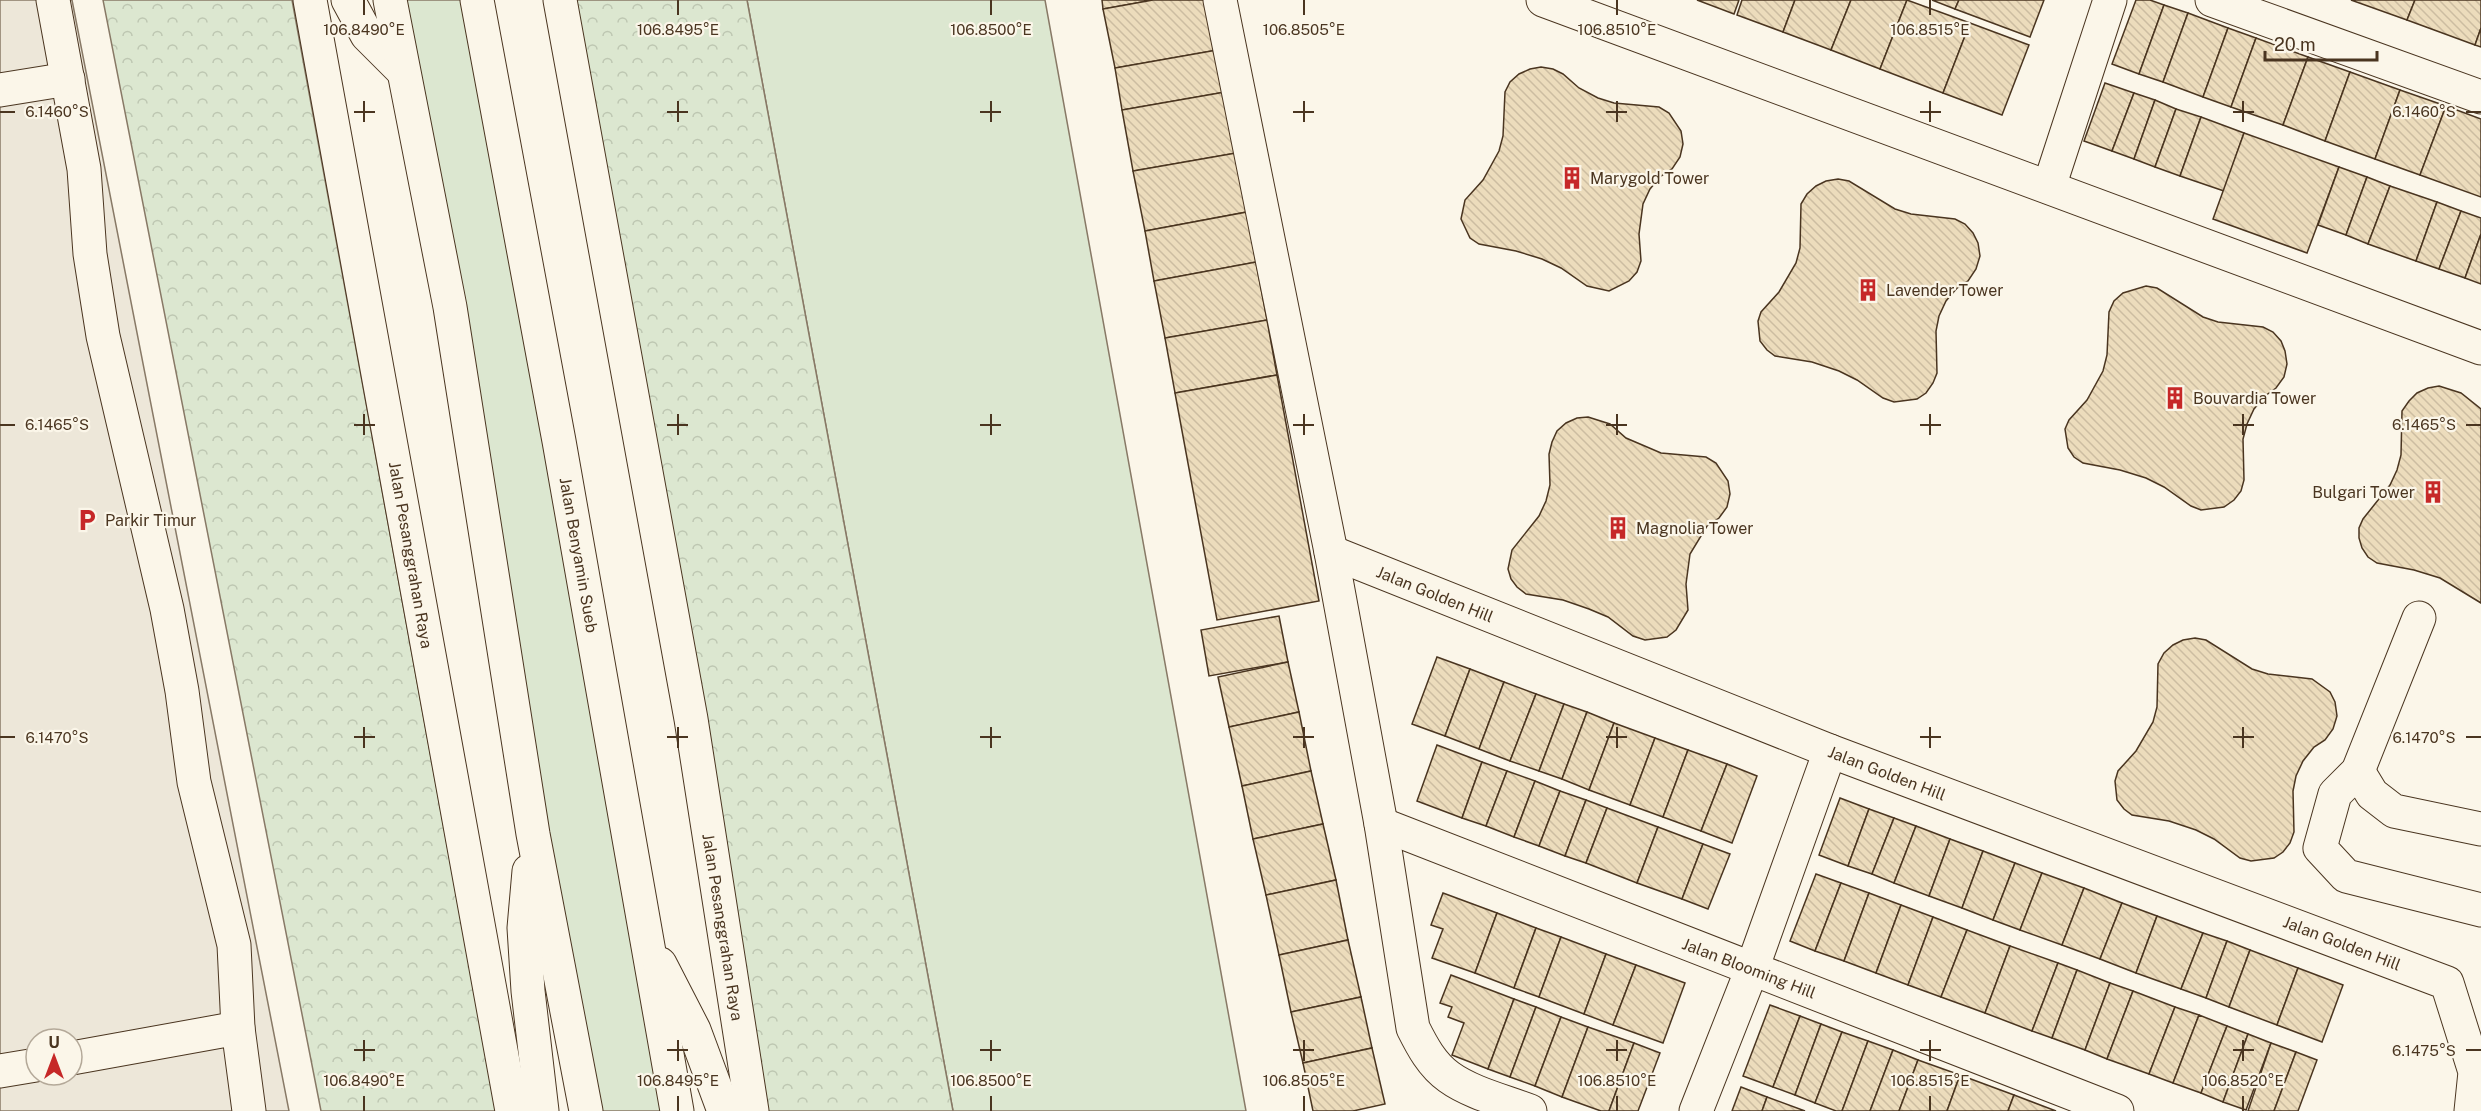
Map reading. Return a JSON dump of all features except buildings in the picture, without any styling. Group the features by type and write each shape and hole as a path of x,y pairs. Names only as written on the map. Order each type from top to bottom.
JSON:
{"street":[{"path":"53,0 84,169 90,254 103,336 166,609 182,691 194,782 234,945 238,1028 249,1111"},
{"name":"Jalan Pesanggrahan Raya","path":"310,0 512,1111"},
{"path":"348,0 367,35 403,71"},
{"path":"390,0 450,307 533,834 586,1111"},
{"name":"Jalan Benyamin Sueb","path":"477,0 559,441 677,1111"},
{"name":"Jalan Pesanggrahan Raya","path":"560,0 691,719 752,1111"},
{"path":"1220,0 1331,552 1381,824 1413,1028 1428,1055 1449,1077 1530,1111"},
{"path":"1543,0 2481,348"},
{"path":"2049,187 2110,0"},
{"path":"2212,0 2481,97"},
{"path":"0,90 68,79"},
{"name":"Jalan Golden Hill","path":"1331,552 1830,751 2447,983 2475,1072 2471,1111"},
{"path":"2419,618 2358,771 2335,794 2320,848 2346,876 2481,910"},
{"path":"1696,1111 1752,969 1830,751"},
{"path":"2358,771 2372,794 2394,811 2481,830"},
{"name":"Jalan Blooming Hill","path":"1381,824 2117,1111"},
{"path":"533,834 524,928 528,991 542,1111"},
{"path":"646,936 694,1030 724,1111"},
{"path":"84,1056 238,1028"},
{"path":"0,1071 24,1067"}],"green space":[{"path":"103,0 292,0 496,1111 321,1111"},
{"path":"390,0 477,0 677,1111 586,1111"},
{"path":"556,0 747,0 953,1111 750,1111"},
{"path":"747,0 1045,0 1246,1111 953,1111"}],"shaded area":[{"name":"Parkir Timur","path":"0,0 72,0 289,1111 0,1111"}],"place":[{"name":"Marygold Tower","path":"1572,178"},
{"name":"Lavender Tower","path":"1868,290"},
{"name":"Bouvardia Tower","path":"2175,398"},
{"name":"Bulgari Tower","path":"2433,492"},
{"name":"Parkir Timur","path":"87,520"},
{"name":"Magnolia Tower","path":"1618,528"}]}
